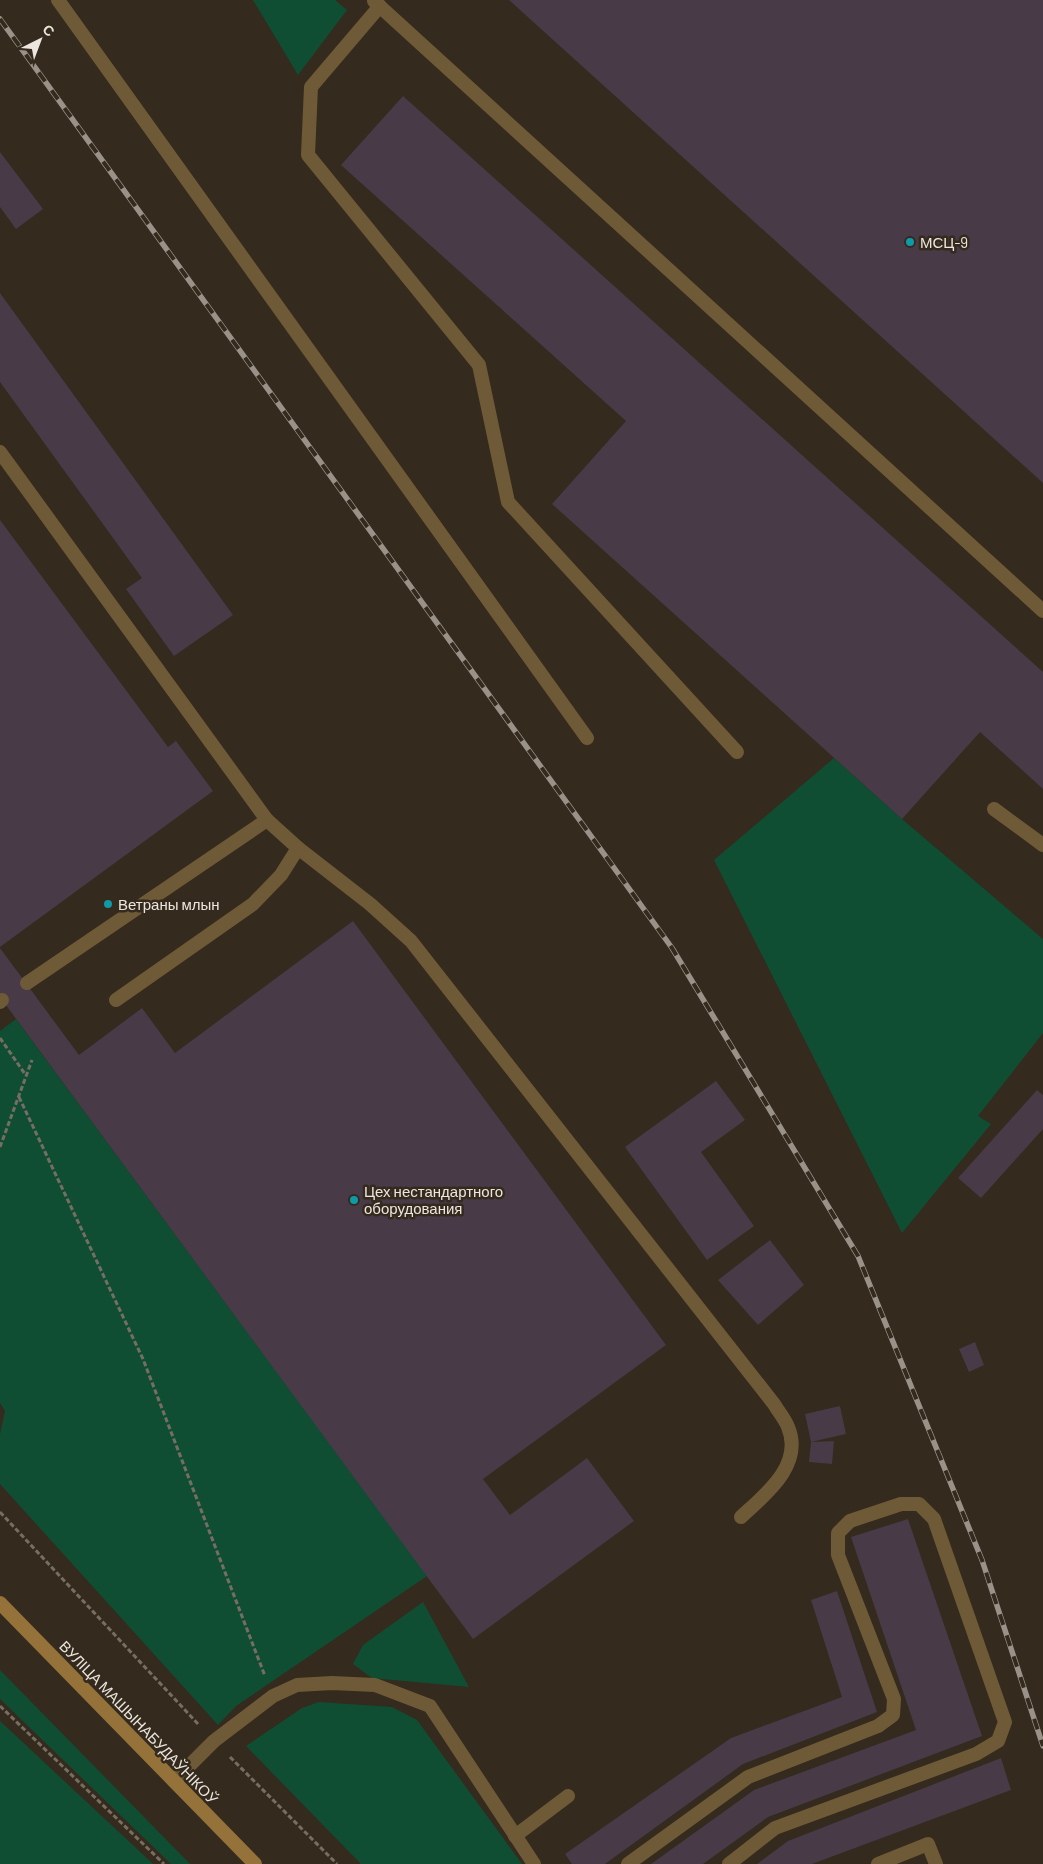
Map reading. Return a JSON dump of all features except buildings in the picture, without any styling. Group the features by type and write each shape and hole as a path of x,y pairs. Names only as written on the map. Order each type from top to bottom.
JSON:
{"main road":[{"name":"ВУЛІЦА МАШЫНАБУДАЎНІКОЎ","path":"0,1603 255,1864"}],"lane":[{"path":"58,0 587,738"},
{"path":"737,752 508,502 479,365 308,155 311,87 377,3 1043,611"},
{"path":"0,452 267,820 298,848 370,904 411,941 774,1404 788,1428 792,1452 784,1472 774,1487 741,1517"},
{"path":"994,809 1043,845"},
{"path":"27,983 267,820"},
{"path":"116,1000 253,904 281,875 298,848"},
{"path":"628,1864 748,1777 878,1726 893,1715 894,1699 838,1555 838,1533 850,1521 901,1504 920,1504 934,1519 1005,1722 998,1741 976,1754 775,1828 729,1864"},
{"path":"174,1781 214,1741 273,1696 297,1685 332,1683 375,1685 430,1706 534,1864"},
{"path":"515,1836 568,1796"},
{"path":"878,1864 928,1844 936,1864"}],"path":[{"path":"0,1038 26,1074"},
{"path":"0,1147 32,1060"},
{"path":"19,1097 143,1359 273,1696"},
{"path":"0,1512 214,1741 337,1864"},
{"path":"0,1706 164,1864"}],"green space":[{"path":"253,0 335,0 347,10 298,75"},
{"path":"834,758 902,819 1043,939 1043,1033 978,1116 991,1124 902,1233 714,860"},
{"path":"16,1019 427,1576 236,1706 218,1725 0,1484 0,1434 5,1411 0,1403 0,1031"},
{"path":"423,1602 469,1687 372,1678 353,1664 363,1645"},
{"path":"0,1670 190,1864 171,1864 0,1699"},
{"path":"319,1702 392,1707 417,1720 522,1864 361,1864 246,1746 302,1708"},
{"path":"0,1721 153,1864 0,1864"}],"railway":[{"path":"0,19 672,948 858,1256 982,1560 1043,1746"}],"place":[{"name":"МСЦ-9","path":"910,242"},
{"name":"Ветраны млын","path":"108,904"},
{"name":"Цех нестандартного оборудования","path":"354,1200"}]}
